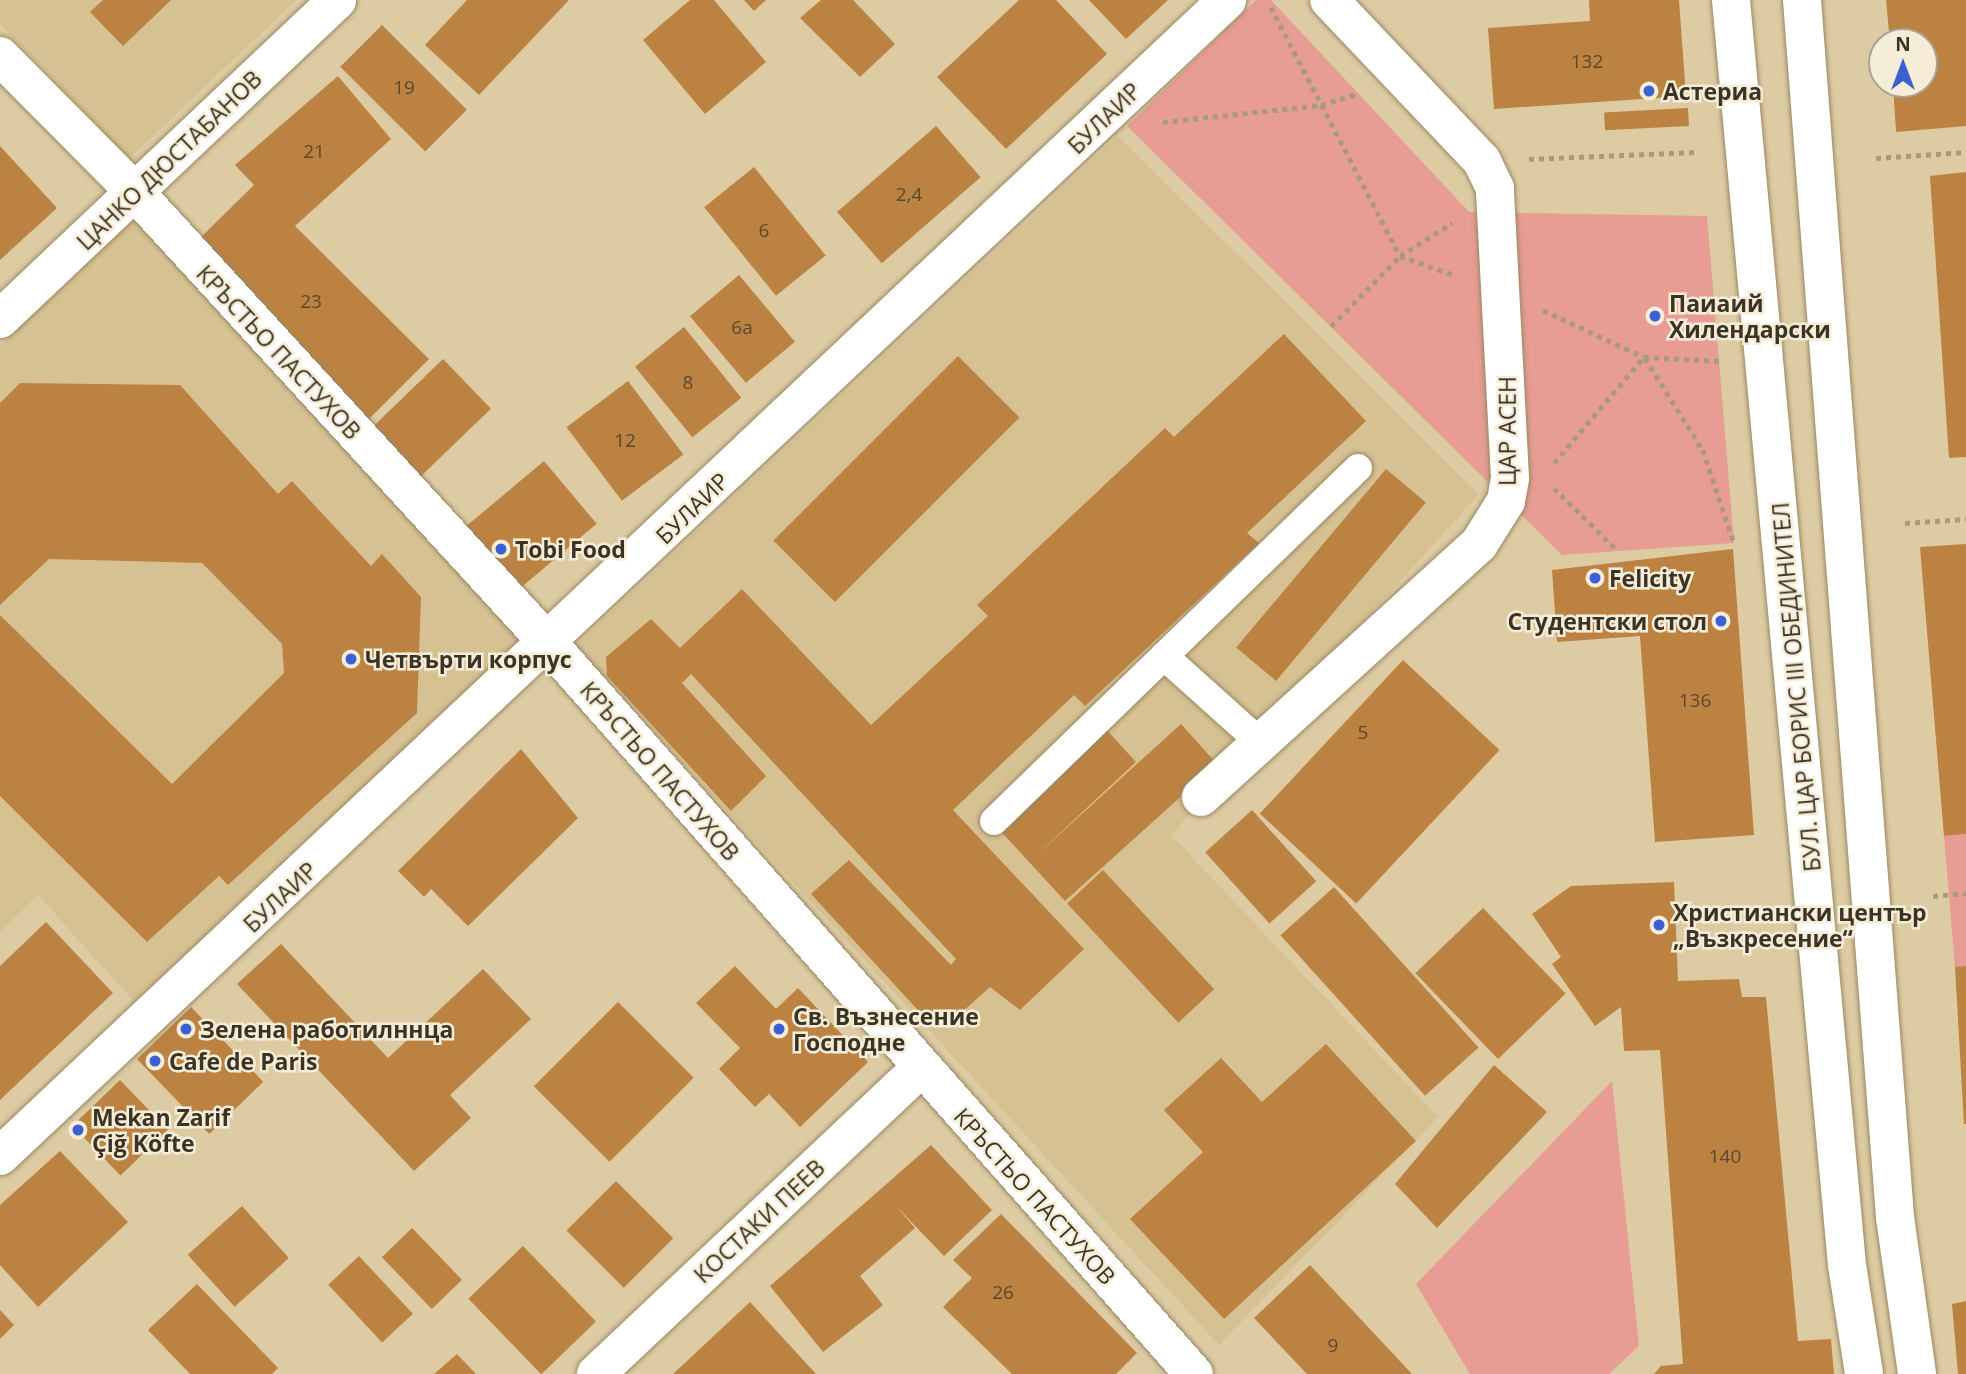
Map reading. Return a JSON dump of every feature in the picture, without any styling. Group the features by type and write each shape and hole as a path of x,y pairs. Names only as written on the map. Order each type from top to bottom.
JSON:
{"street":[{"name":"ЦАНКО ДЮСТАБАНОВ","path":"0,319 337,0"},
{"name":"БУЛАИР","path":"0,1156 549,644 1227,0"},
{"name":"ЦАР АСЕН","path":"1201,797 1479,544 1506,501 1510,446 1500,212 1482,161 1329,0"},
{"name":"БУЛ. ЦАР БОРИС III ОБЕДИНИТЕЛ","path":"1731,0 1847,1265 1864,1374"},
{"path":"1802,0 1895,1217 1917,1374"},
{"name":"КРЪСТЬО ПАСТУХОВ","path":"0,57 134,191 549,644 1194,1374"},
{"name":"КОСТАКИ ПЕЕВ","path":"596,1374 921,1068"}],"lane":[{"path":"994,821 1358,468"},
{"path":"1164,656 1261,743"}],"path":[{"path":"1268,0 1399,256"},
{"path":"1155,123 1321,105 1358,93"},
{"path":"1482,161 1695,152"},
{"path":"1876,158 1966,152"},
{"path":"1331,326 1399,256 1458,219"},
{"path":"1644,357 1719,362 1725,356"},
{"path":"1551,467 1644,357"},
{"path":"1644,357 1703,450 1734,544"},
{"path":"1905,523 1966,519"},
{"path":"1933,897 1966,893"}],"shaded area":[{"path":"0,0 296,0 130,158 0,24"},
{"path":"1256,0 1271,0 1469,212 1707,216 1734,543 1562,555 1127,126"},
{"path":"1118,136 1479,494 1171,835 1438,1117 1219,1345 575,646"},
{"path":"133,216 530,645 136,1004 38,895 0,932 0,796 147,942 219,876 228,884 417,712 421,597 383,555 371,566 292,481 278,494 180,385 20,383 0,403 0,345"},
{"path":"49,559 202,563 282,644 284,673 172,784 0,615 0,605"},
{"path":"1966,834 1966,966 1955,967 1944,836"},
{"path":"1612,1081 1639,1346 1609,1374 1470,1374 1416,1284"}],"building":[{"path":"103,0 171,0 123,46 90,12"},
{"path":"467,0 569,0 479,95 425,45"},
{"path":"690,0 714,0 766,62 705,114 643,40"},
{"path":"744,0 766,0 754,11"},
{"path":"821,0 853,0 895,44 860,77 800,18"},
{"path":"1019,0 1056,0 1107,54 1006,149 937,77"},
{"path":"1089,0 1168,0 1126,39"},
{"path":"1589,0 1679,0 1686,96 1494,109 1488,28 1590,21"},
{"path":"1886,0 1966,0 1966,126 1896,132 1894,98 1938,98 1938,28 1889,28"},
{"path":"382,25 467,110 425,152 340,67"},
{"path":"338,76 391,139 295,226 429,359 368,420 193,245 254,185 235,165"},
{"path":"1688,108 1689,126 1605,130 1604,112"},
{"path":"936,126 981,177 882,263 837,212"},
{"path":"0,146 57,208 0,260"},
{"path":"754,167 826,256 776,296 704,207"},
{"path":"1966,172 1966,457 1949,458 1930,176"},
{"path":"739,275 795,342 746,383 690,316"},
{"path":"684,327 741,398 692,437 635,367"},
{"path":"1284,334 1366,421 1247,533 1259,543 1085,706 1074,695 953,810 1084,949 1020,1010 990,987 951,1022 927,1020 811,894 849,860 951,965 956,959 691,674 682,683 766,776 731,811 607,676 606,657 651,619 680,648 742,589 871,725 988,616 977,605 1165,428 1174,437"},
{"path":"958,356 1020,418 835,602 773,541"},
{"path":"443,359 491,409 419,478 371,428"},
{"path":"628,381 683,454 622,501 567,427"},
{"name":"Четвърти корпус","path":"20,383 180,385 278,494 292,481 371,566 382,554 421,597 417,713 228,885 219,876 147,942 0,796 0,615 172,784 284,673 282,644 202,563 49,559 0,605 0,403"},
{"path":"544,461 597,524 517,591 464,528"},
{"path":"1386,469 1426,502 1276,681 1236,647"},
{"path":"1966,544 1966,834 1944,836 1920,547"},
{"path":"1733,549 1754,835 1655,842 1640,636 1557,642 1552,570"},
{"path":"1403,660 1500,750 1356,904 1260,814"},
{"path":"1181,724 1217,764 1065,901 996,826 1104,727 1136,762 1031,860"},
{"path":"521,749 578,818 468,926 431,889 424,897 398,871"},
{"path":"1252,810 1316,881 1269,923 1205,852"},
{"path":"1103,870 1214,989 1178,1023 1067,903"},
{"path":"1674,882 1678,981 1739,979 1742,997 1766,997 1798,1341 1831,1339 1834,1374 1654,1374 1661,1366 1683,1364 1660,1050 1624,1051 1621,1007 1595,1026 1552,964 1561,957 1532,914 1571,886"},
{"path":"1334,887 1479,1048 1425,1096 1280,935"},
{"path":"1483,908 1566,994 1498,1059 1415,973"},
{"path":"46,922 113,993 0,1100 0,966"},
{"path":"281,944 388,1058 483,969 531,1019 450,1095 471,1118 414,1171 237,984"},
{"name":"Св. Възнесение Господне","path":"735,966 776,1009 798,988 868,1062 800,1127 769,1094 755,1107 719,1069 740,1048 696,1003"},
{"path":"1966,966 1966,1124 1964,1124 1955,967"},
{"path":"618,1002 694,1078 610,1162 534,1086"},
{"path":"191,1007 263,1082 209,1134 137,1059"},
{"path":"1326,1044 1416,1141 1224,1319 1130,1219 1203,1152 1164,1110 1221,1058 1262,1102"},
{"path":"1494,1065 1547,1112 1437,1228 1395,1184"},
{"path":"120,1080 168,1130 120,1175 73,1126"},
{"path":"931,1145 992,1210 944,1256 895,1205 915,1228 860,1276 883,1305 823,1352 770,1286"},
{"path":"60,1151 128,1222 38,1307 0,1265 0,1205"},
{"path":"616,1181 673,1238 624,1288 567,1230"},
{"path":"242,1206 289,1258 235,1307 188,1255"},
{"path":"1001,1214 1137,1353 1116,1374 1012,1374 943,1307 972,1278 953,1260"},
{"path":"412,1228 462,1280 432,1309 382,1257"},
{"path":"523,1246 596,1322 541,1374 468,1299"},
{"path":"359,1256 413,1314 382,1342 328,1285"},
{"path":"1310,1265 1412,1374 1307,1374 1254,1318"},
{"path":"197,1284 278,1368 272,1374 190,1374 148,1330"},
{"path":"1966,1301 1966,1374 1958,1374 1952,1304"},
{"path":"750,1302 816,1374 673,1374 703,1346"},
{"path":"0,1310 14,1325 0,1339"},
{"path":"457,1354 476,1374 434,1374"}],"place":[{"name":"Астериа","path":"1649,91"},
{"name":"Паиаий Хилендарски","path":"1655,316"},
{"name":"Tobi Food","path":"501,549"},
{"name":"Felicity","path":"1595,578"},
{"name":"Студентски стол","path":"1721,621"},
{"name":"Четвърти корпус","path":"351,659"},
{"name":"Христиански център „Възкресение“","path":"1659,925"},
{"name":"Зелена работилннца","path":"186,1029"},
{"name":"Св. Възнесение Господне","path":"779,1029"},
{"name":"Cafe de Paris","path":"155,1061"},
{"name":"Mekan Zarif Çiğ Köfte","path":"78,1130"}]}
